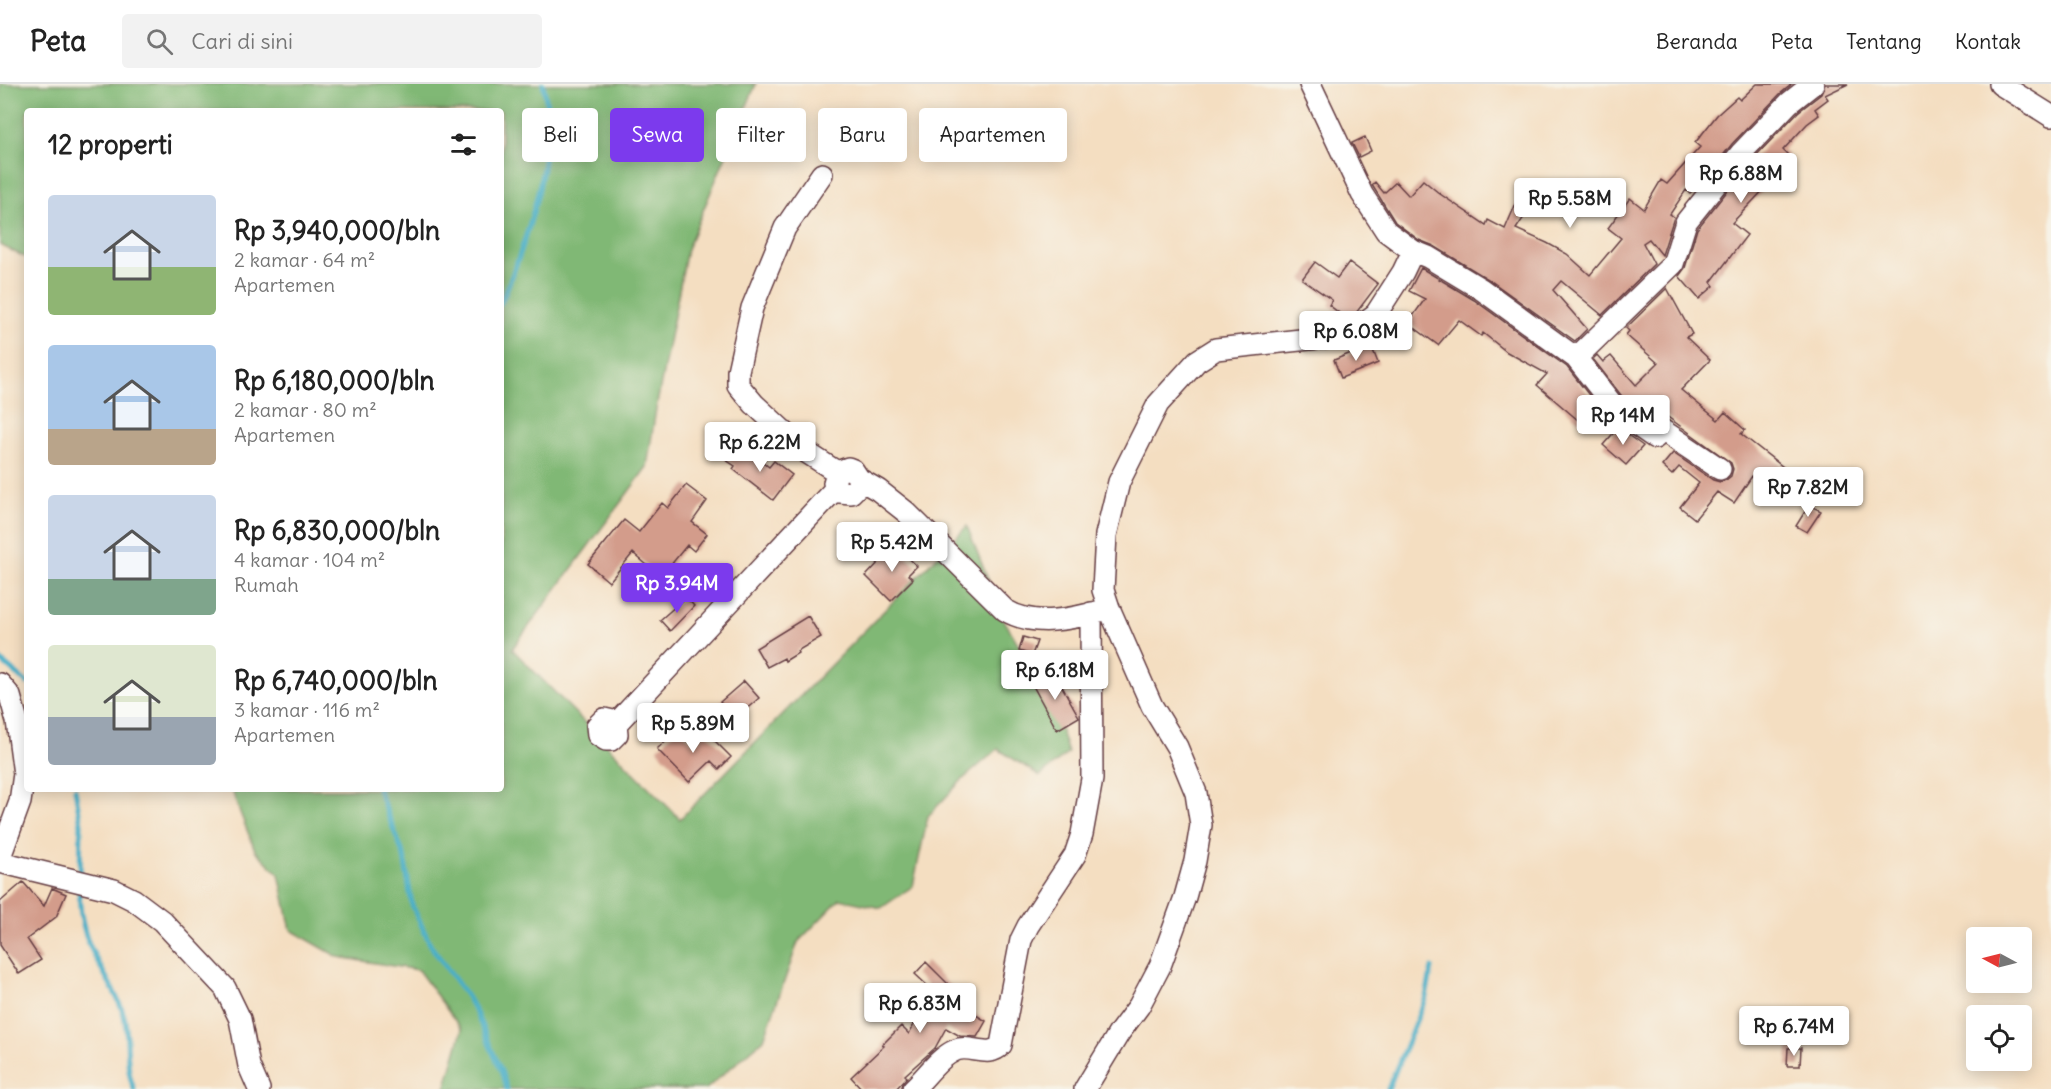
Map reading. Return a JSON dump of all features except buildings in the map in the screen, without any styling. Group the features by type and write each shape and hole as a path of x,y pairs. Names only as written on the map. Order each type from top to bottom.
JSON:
{"street":[{"path":"1310,84 1362,194 1386,231 1413,251 1428,257 1481,289 1576,358 1619,413 1655,438 1662,430 1720,469"},
{"path":"1576,358 1673,264 1686,222 1747,146 1790,103 1813,84"},
{"path":"2000,84 2051,116"},
{"path":"822,174 785,228 752,308 738,371 738,385 754,404 836,480 840,492 851,493 859,485 859,479 878,490 906,512 1005,610 1013,615 1028,620 1057,620 1100,611"},
{"path":"913,1089 955,1051 965,1049 990,1052 999,1049 1021,940 1075,855 1082,834 1092,779 1106,535 1119,482 1158,404 1197,361 1216,349 1320,339 1347,334 1376,314 1403,272 1413,251"},
{"path":"616,724 836,480"},
{"path":"1085,1089 1119,1033 1139,1006 1160,966 1185,897 1202,825 1196,793 1177,747 1100,611"},
{"path":"0,684 9,696 17,721 24,774 20,802 0,857"},
{"path":"0,862 114,890 134,900 162,921 225,988 240,1019 249,1066 259,1089"}],"green space":[{"path":"0,84 756,84 746,108 716,108 716,162 723,162 687,249 647,467 512,649 680,819 967,526 1004,620 1051,699 1068,753 1040,776 998,749 962,780 928,816 913,886 881,908 840,899 798,942 764,1039 706,1089 445,1089 462,1030 418,970 338,957 291,930 279,874 255,850 233,792 504,792 504,108 24,108 24,257 0,245"}],"waterway":[{"path":"504,295 526,234 540,184 547,134 547,104 543,84"},
{"path":"0,660 24,680"},
{"path":"76,792 81,824 80,877"},
{"path":"379,792 404,856 412,905 431,946 476,1013 507,1089"},
{"path":"79,886 86,936 124,1016 129,1071 134,1089"},
{"path":"1388,1089 1426,997 1432,968"}]}
